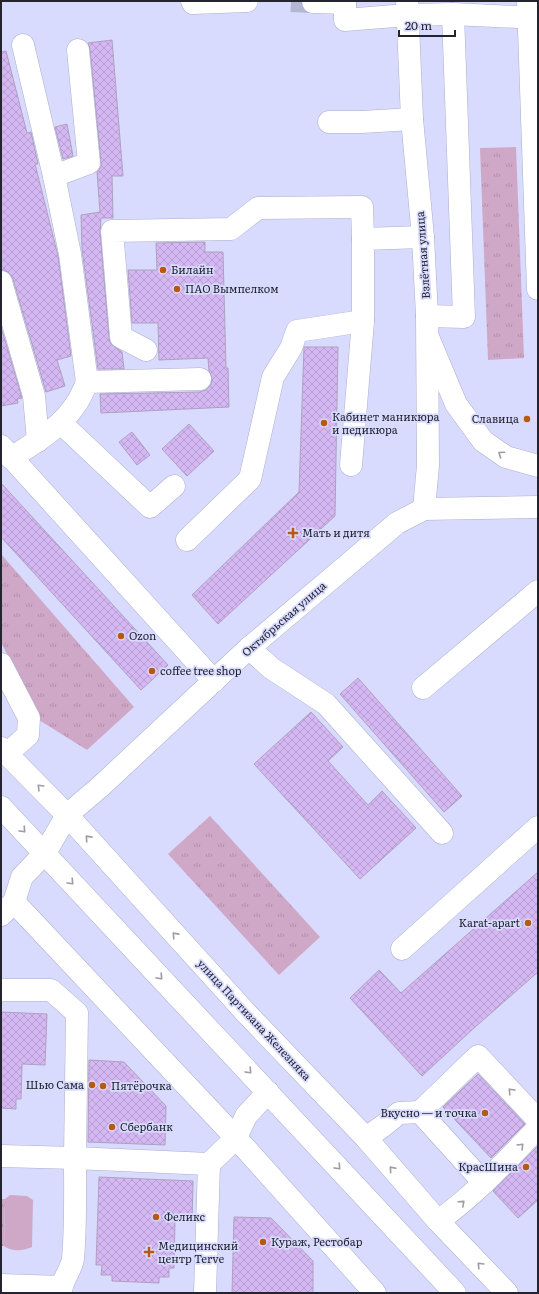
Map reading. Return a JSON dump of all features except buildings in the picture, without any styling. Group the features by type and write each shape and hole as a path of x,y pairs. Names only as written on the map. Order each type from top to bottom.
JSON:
{"main road":[{"path":"187,2 247,1"},
{"path":"313,2 345,2 346,20 407,8 453,14 532,13 538,288"},
{"name":"Взлётная улица","path":"407,8 412,119 423,237 428,326 428,464 424,509"},
{"path":"453,14 464,318 428,326 456,404 483,441 506,457 538,466"},
{"path":"23,45 54,176 70,254 87,382 76,404 61,423 38,441 6,452 214,682"},
{"path":"54,176 89,163 78,50"},
{"path":"329,122 412,119"},
{"path":"146,350 121,338 112,231 231,229 258,208 362,207 363,321 351,465"},
{"path":"363,239 423,237"},
{"path":"1,282 34,396 38,441"},
{"path":"187,540 250,479 273,377 291,348 297,331 363,321"},
{"path":"87,382 200,379"},
{"path":"61,423 150,507 174,486"},
{"name":"Октябрьская улица","path":"5,909 22,877 45,853 67,815 101,786 249,648 397,523 424,509 538,507"},
{"path":"423,688 538,592"},
{"path":"249,648 271,668 326,704 442,833"},
{"path":"1,664 29,718 28,734 4,751"},
{"name":"улица Партизана Железняка","path":"4,751 67,815 248,1016 366,1138 438,1221 507,1293"},
{"path":"1,807 455,1293"},
{"path":"402,949 535,834"},
{"path":"5,909 236,1138 375,1293"},
{"path":"1,990 51,990 77,1013 73,1260 61,1290 1,1284"},
{"path":"366,1138 399,1113 420,1112 478,1056 538,1120"},
{"path":"205,1293 209,1164 236,1138 246,1116 268,1092"},
{"path":"420,1112 484,1183"},
{"path":"438,1221 456,1208 484,1183 538,1128"},
{"path":"1,1156 209,1164"}],"green space":[{"path":"516,147 524,358 488,360 480,148"},
{"path":"1,554 134,707 87,750 39,720 1,642"},
{"path":"210,816 320,937 279,975 168,854"},
{"path":"10,1195 27,1196 33,1200 32,1247 14,1250 4,1246 5,1199"},
{"path":"1,1199 5,1199 4,1246 1,1246"}],"tunnel":[{"path":"291,1 313,2"}],"place":[{"name":"Билайн","path":"163,270"},
{"name":"ПАО Вымпелком","path":"177,289"},
{"name":"Славица","path":"527,419"},
{"name":"Кабинет маникюра и педикюра","path":"324,423"},
{"name":"Мать и дитя","path":"293,533"},
{"name":"Ozon","path":"121,636"},
{"name":"coffee tree shop","path":"152,671"},
{"name":"Karat-apart","path":"528,923"},
{"name":"Шью Сама","path":"92,1085"},
{"name":"Пятёрочка","path":"103,1086"},
{"name":"Вкусно — и точка","path":"485,1113"},
{"name":"Сбербанк","path":"112,1127"},
{"name":"КрасШина","path":"526,1167"},
{"name":"Феликс","path":"156,1217"},
{"name":"Кураж, Рестобар","path":"263,1242"},
{"name":"Медицинский центр Terve","path":"149,1252"}]}
